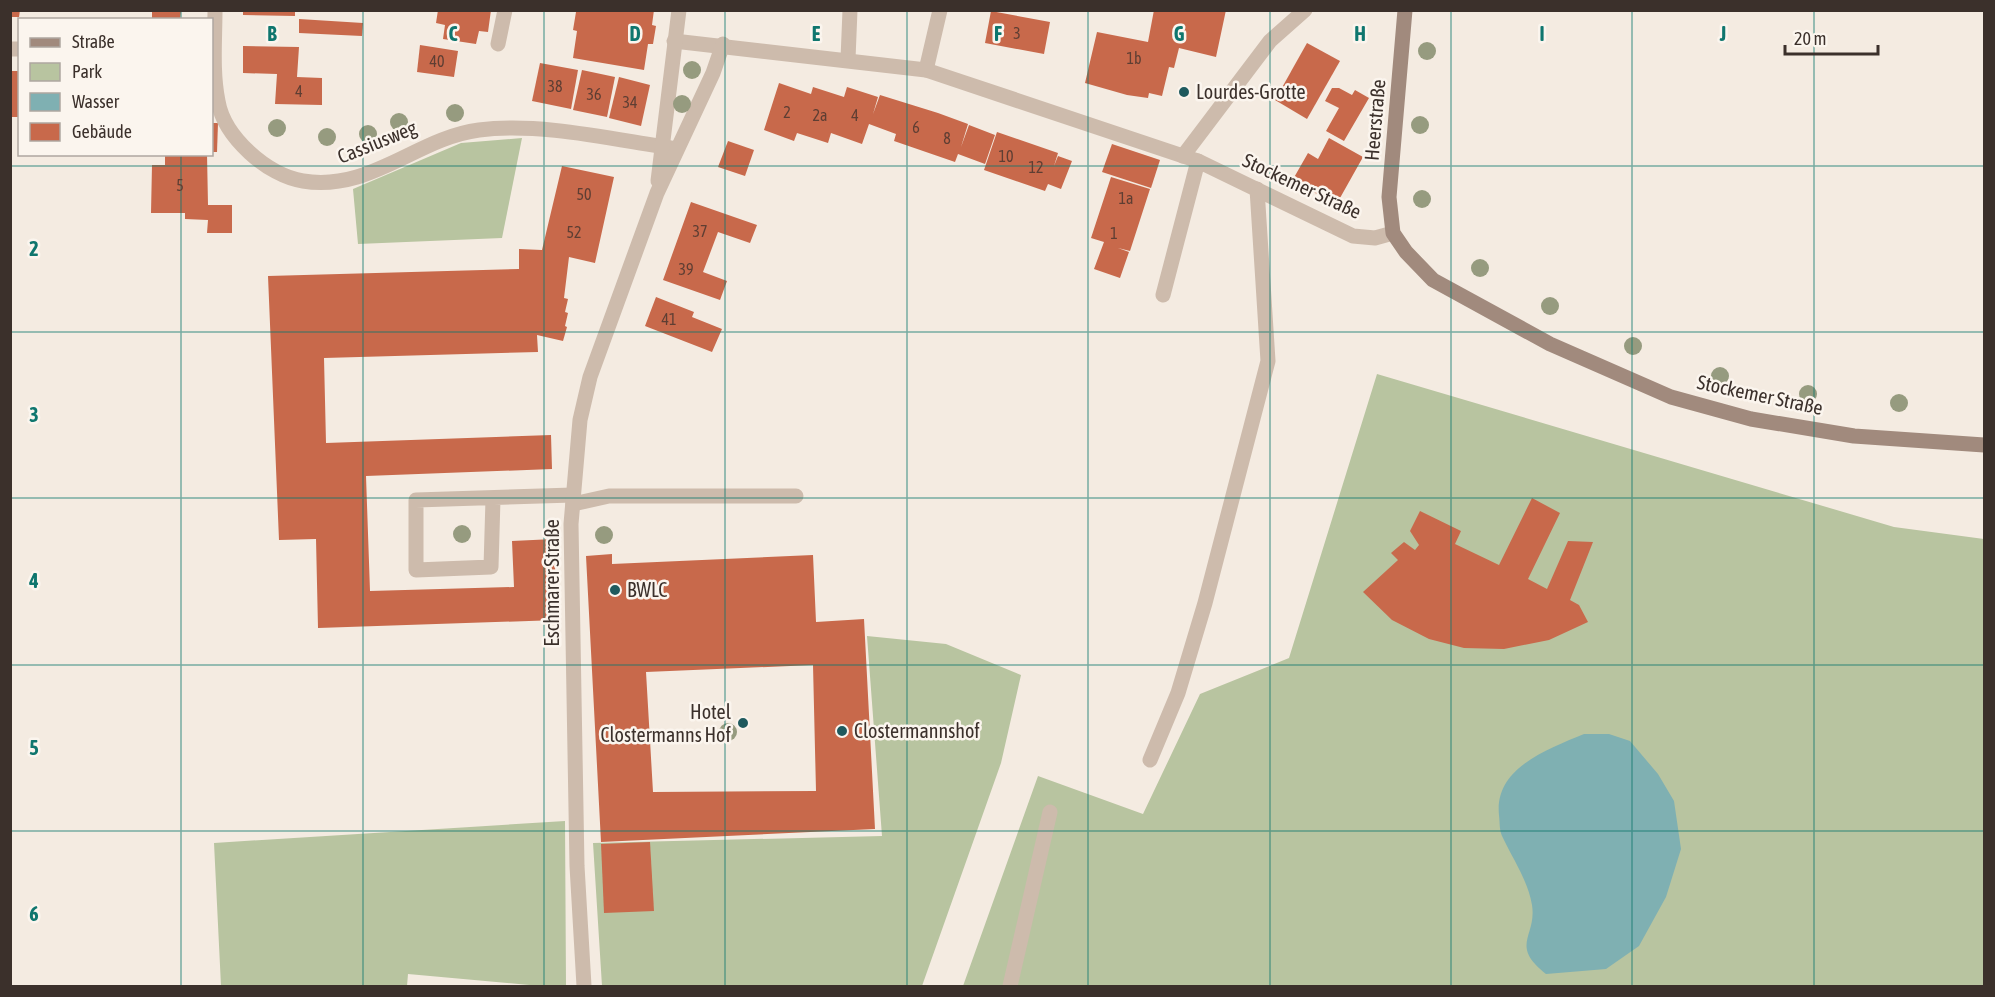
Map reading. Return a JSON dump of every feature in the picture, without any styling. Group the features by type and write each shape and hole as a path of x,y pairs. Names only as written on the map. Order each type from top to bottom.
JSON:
{"main road":[{"name":"Heerstraße","path":"1393,233 1389,197 1405,10"},
{"name":"Stockemer Straße","path":"1393,233 1406,252 1433,280 1550,344 1671,397 1751,419 1854,436 1984,445"}],"street":[{"name":"Cassiusweg","path":"215,10 213,53 218,102 224,120 240,142 258,158 278,172 301,181 324,183 358,177 455,134 513,126 677,149"},
{"path":"498,44 505,10"},
{"name":"Eschmarer Straße","path":"657,193 679,10"},
{"path":"848,59 850,10"},
{"path":"926,70 940,10"},
{"path":"1163,295 1191,158 1270,41 1305,10"},
{"name":"Stockemer Straße","path":"674,41 848,59 926,70 1191,158 1353,236 1375,238 1393,233"},
{"name":"Eschmarer Straße","path":"584,987 577,866 573,500 580,420 590,377 657,193 713,73 723,45"},
{"path":"1150,760 1178,693 1199,622 1268,361 1257,189"},
{"path":"493,499 491,567 416,570 416,500 493,499 573,500 609,496 796,496"},
{"path":"1010,987 1050,812"}],"green space":[{"path":"522,138 502,238 358,244 353,189 461,143"},
{"path":"1377,374 1894,527 1984,539 1984,986 963,986 1038,776 1143,814 1200,694 1289,658"},
{"path":"867,636 946,644 1021,675 1001,763 922,986 602,986 593,843 882,836"},
{"path":"565,821 566,986 540,986 408,974 407,986 221,986 214,843"}],"water":[{"path":"1584,734 1609,734 1630,741 1658,774 1674,801 1681,849 1666,897 1639,946 1606,969 1546,974 1535,964 1527,948 1533,916 1532,905 1524,879 1501,833 1500,799 1505,785 1526,762 1555,746"}],"building":[{"path":"10,10 20,10 19,17 10,17"},
{"path":"152,10 181,10 180,18 152,18"},
{"path":"243,10 295,10 295,16 243,15"},
{"path":"438,10 491,10 488,32 479,31 476,44 443,39 445,25 436,23"},
{"path":"581,10 654,10 652,25 656,26 653,44 648,44 644,70 573,58 577,31 573,30 576,12"},
{"path":"1154,10 1226,10 1216,57 1179,48 1174,68 1169,67 1162,96 1149,93 1148,98 1127,95 1085,83 1097,32 1148,42"},
{"path":"991,11 1050,22 1044,54 985,43"},
{"path":"299,19 363,23 362,36 299,33"},
{"path":"1307,43 1340,61 1307,119 1275,100"},
{"path":"420,45 458,51 454,77 417,72"},
{"path":"243,46 299,47 297,77 322,78 322,105 275,104 277,74 243,73"},
{"path":"540,63 578,70 571,109 532,101"},
{"path":"582,70 615,77 607,117 573,110"},
{"path":"10,71 18,71 18,117 10,117"},
{"path":"619,77 650,85 641,126 609,118"},
{"path":"779,83 811,94 813,87 844,97 847,87 878,97 873,114 880,95 938,113 968,124 961,147 969,125 995,135 985,164 958,154 955,162 894,141 896,134 869,124 862,144 831,133 828,143 797,133 794,141 764,130"},
{"path":"1332,88 1339,88 1352,95 1355,90 1369,98 1344,141 1326,131 1339,108 1325,101"},
{"path":"213,123 218,123 217,152 213,152"},
{"path":"997,132 1058,153 1054,166 1058,156 1072,161 1061,189 1048,184 1045,191 984,170"},
{"path":"1329,138 1363,157 1340,198 1323,189 1319,195 1292,181 1308,153 1318,159"},
{"path":"728,141 754,150 745,176 718,167"},
{"path":"1112,144 1160,160 1151,188 1102,172"},
{"path":"165,156 207,156 208,205 232,205 232,233 207,233 208,220 185,219 185,213 151,213 152,165 165,165"},
{"path":"562,166 614,177 595,263 569,257 564,298 568,299 565,312 568,313 565,326 567,327 563,341 537,335 538,352 324,358 326,443 551,435 552,469 366,476 370,591 514,587 512,541 554,539 557,620 318,628 316,539 279,540 268,276 519,269 519,249 542,250"},
{"path":"1111,177 1150,189 1130,251 1118,248 1129,252 1120,278 1094,269 1104,242 1091,238"},
{"path":"691,202 757,225 750,243 718,232 703,272 727,281 720,300 663,280"},
{"path":"656,297 694,312 692,317 722,329 712,352 645,326"},
{"path":"1532,498 1560,513 1528,579 1547,589 1568,541 1593,542 1570,600 1579,605 1588,622 1549,640 1504,649 1464,648 1429,639 1392,620 1363,592 1398,560 1391,553 1404,542 1415,550 1419,545 1410,531 1420,511 1461,531 1455,544 1499,565"},
{"name":"Clostermannshof","path":"612,554 612,564 813,555 816,622 864,619 875,829 601,842 586,556","holes":["813,665 816,791 653,792 646,672"]},
{"path":"650,842 654,911 604,913 601,844"}],"place":[{"name":"Lourdes-Grotte","path":"1184,92"},
{"name":"BWLC","path":"615,590"},
{"name":"Hotel Clostermanns Hof","path":"743,723"},
{"name":"Clostermannshof","path":"842,731"}]}
